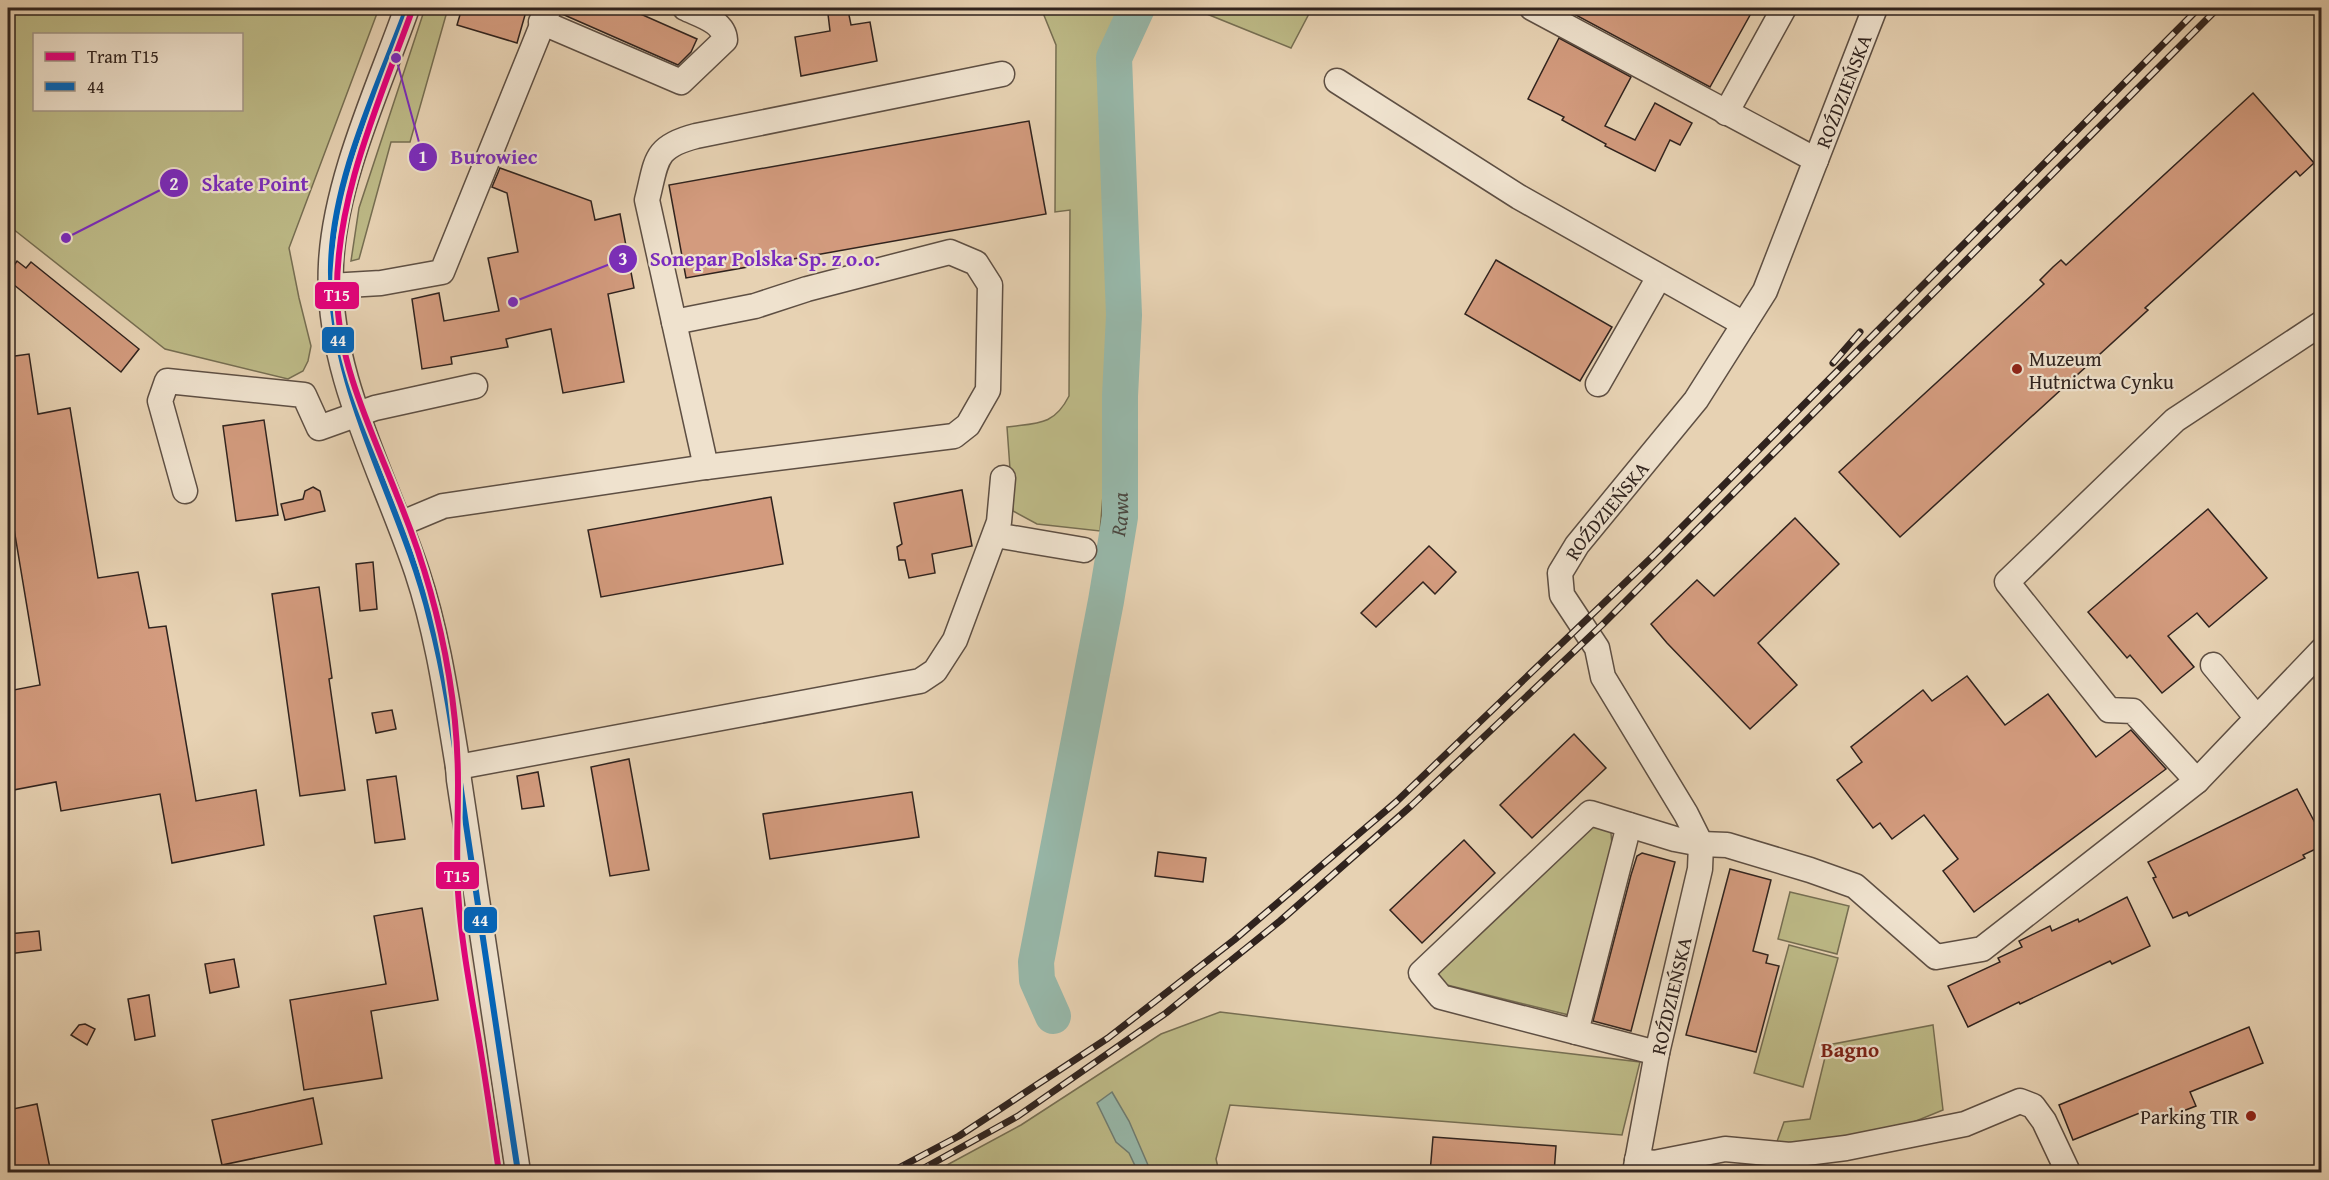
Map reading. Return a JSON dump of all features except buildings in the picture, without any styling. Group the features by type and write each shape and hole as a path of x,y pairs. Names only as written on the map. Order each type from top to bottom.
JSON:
{"street":[{"path":"407,8 341,196 332,249 330,286 336,341 358,414 400,524 432,620 458,767 518,1173"},
{"path":"330,286 381,283 442,272 545,15 681,82 724,40 721,26 685,8"},
{"path":"1532,8 1816,160"},
{"path":"1726,113 1784,8"},
{"name":"ROŹDZIEŃSKA","path":"1636,1166 1657,1053 1700,869 1701,844 1686,814 1603,677 1596,648 1563,595 1560,573 1577,545 1696,400 1765,291 1875,8"},
{"path":"706,467 647,200 657,160 663,150 674,142 696,136 1002,74"},
{"path":"1338,81 1519,197 1744,324"},
{"path":"400,524 443,506 706,467 954,436 968,425 988,390 990,285 976,264 950,252 807,289 755,306 674,322"},
{"path":"1598,384 1659,277"},
{"path":"2197,781 2133,711 2109,710 2007,582 2175,420 2322,323"},
{"path":"185,491 160,401 167,381 304,395 319,428 358,414 475,386"},
{"path":"458,767 920,681 935,671 955,640 999,522 1003,478"},
{"path":"995,535 1084,550"},
{"path":"1657,1053 1441,997 1421,973 1590,813 1675,839 1701,844 1727,845 1855,886 1936,957 1982,949 2197,781 2322,650"},
{"path":"2213,665 2257,718"},
{"path":"1576,1032 1629,825"},
{"path":"1636,1166 1725,1149 1790,1155 1846,1148 1965,1124 2020,1101 2033,1106 2044,1120 2068,1173"}],"shaded area":[{"path":"8,8 379,8 289,248 311,346 303,371 288,379 165,349 8,225"},
{"path":"425,8 448,8 410,142 391,142 359,259 351,261 359,208"},
{"path":"1041,8 1125,8 1104,55 1112,309 1109,425 1100,531 1037,524 1013,511 1007,427 1036,423 1051,418 1069,396 1070,210 1055,212 1056,45"},
{"path":"1192,8 1312,8 1291,48"},
{"path":"1604,824 1611,833 1612,846 1569,1015 1439,983 1439,971 1591,825"},
{"path":"1790,892 1849,906 1837,954 1778,939"},
{"path":"1789,945 1838,958 1803,1087 1754,1073"},
{"path":"1220,1012 1640,1062 1622,1135 1230,1105 1216,1159 1219,1172 934,1172 1021,1125 1161,1034"},
{"path":"1933,1025 1943,1110 1818,1161 1808,1172 1766,1172 1784,1122 1810,1119 1828,1045"},
{"path":"1112,1092 1129,1121 1151,1172 1138,1172 1129,1153 1116,1142 1097,1103"}],"waterway":[{"name":"Rawa","path":"1053,1016 1037,980 1036,962 1106,601 1120,517 1120,396 1124,315 1114,58 1137,8"}],"railway":[{"path":"891,1172 959,1136 1108,1038 1234,940 1396,802 1654,555 2199,8"},
{"path":"917,1172 1018,1116 1166,1013 1280,921 1411,806 1603,624 2218,8"},
{"path":"1833,363 1860,332"}],"tram line":[{"name":"T15","path":"413,8 374,114 351,186 338,260 337,297 339,323 351,374 368,424 415,542 435,608 445,653 457,744 459,910 499,1172"}],"transit line":[{"name":"44","path":"407,8 358,135 339,201 333,234 331,267 333,313 354,402 417,575 437,646 452,728 518,1172"}],"place":[{"name":"Burowiec","path":"396,58"},
{"name":"Skate Point","path":"66,238"},
{"name":"Sonepar Polska Sp. z o.o.","path":"513,302"},
{"name":"Muzeum Hutnictwa Cynku","path":"2017,369"},
{"name":"Parking TIR","path":"2251,1116"}],"district":[{"name":"Bagno","path":"1850,1049"}]}
